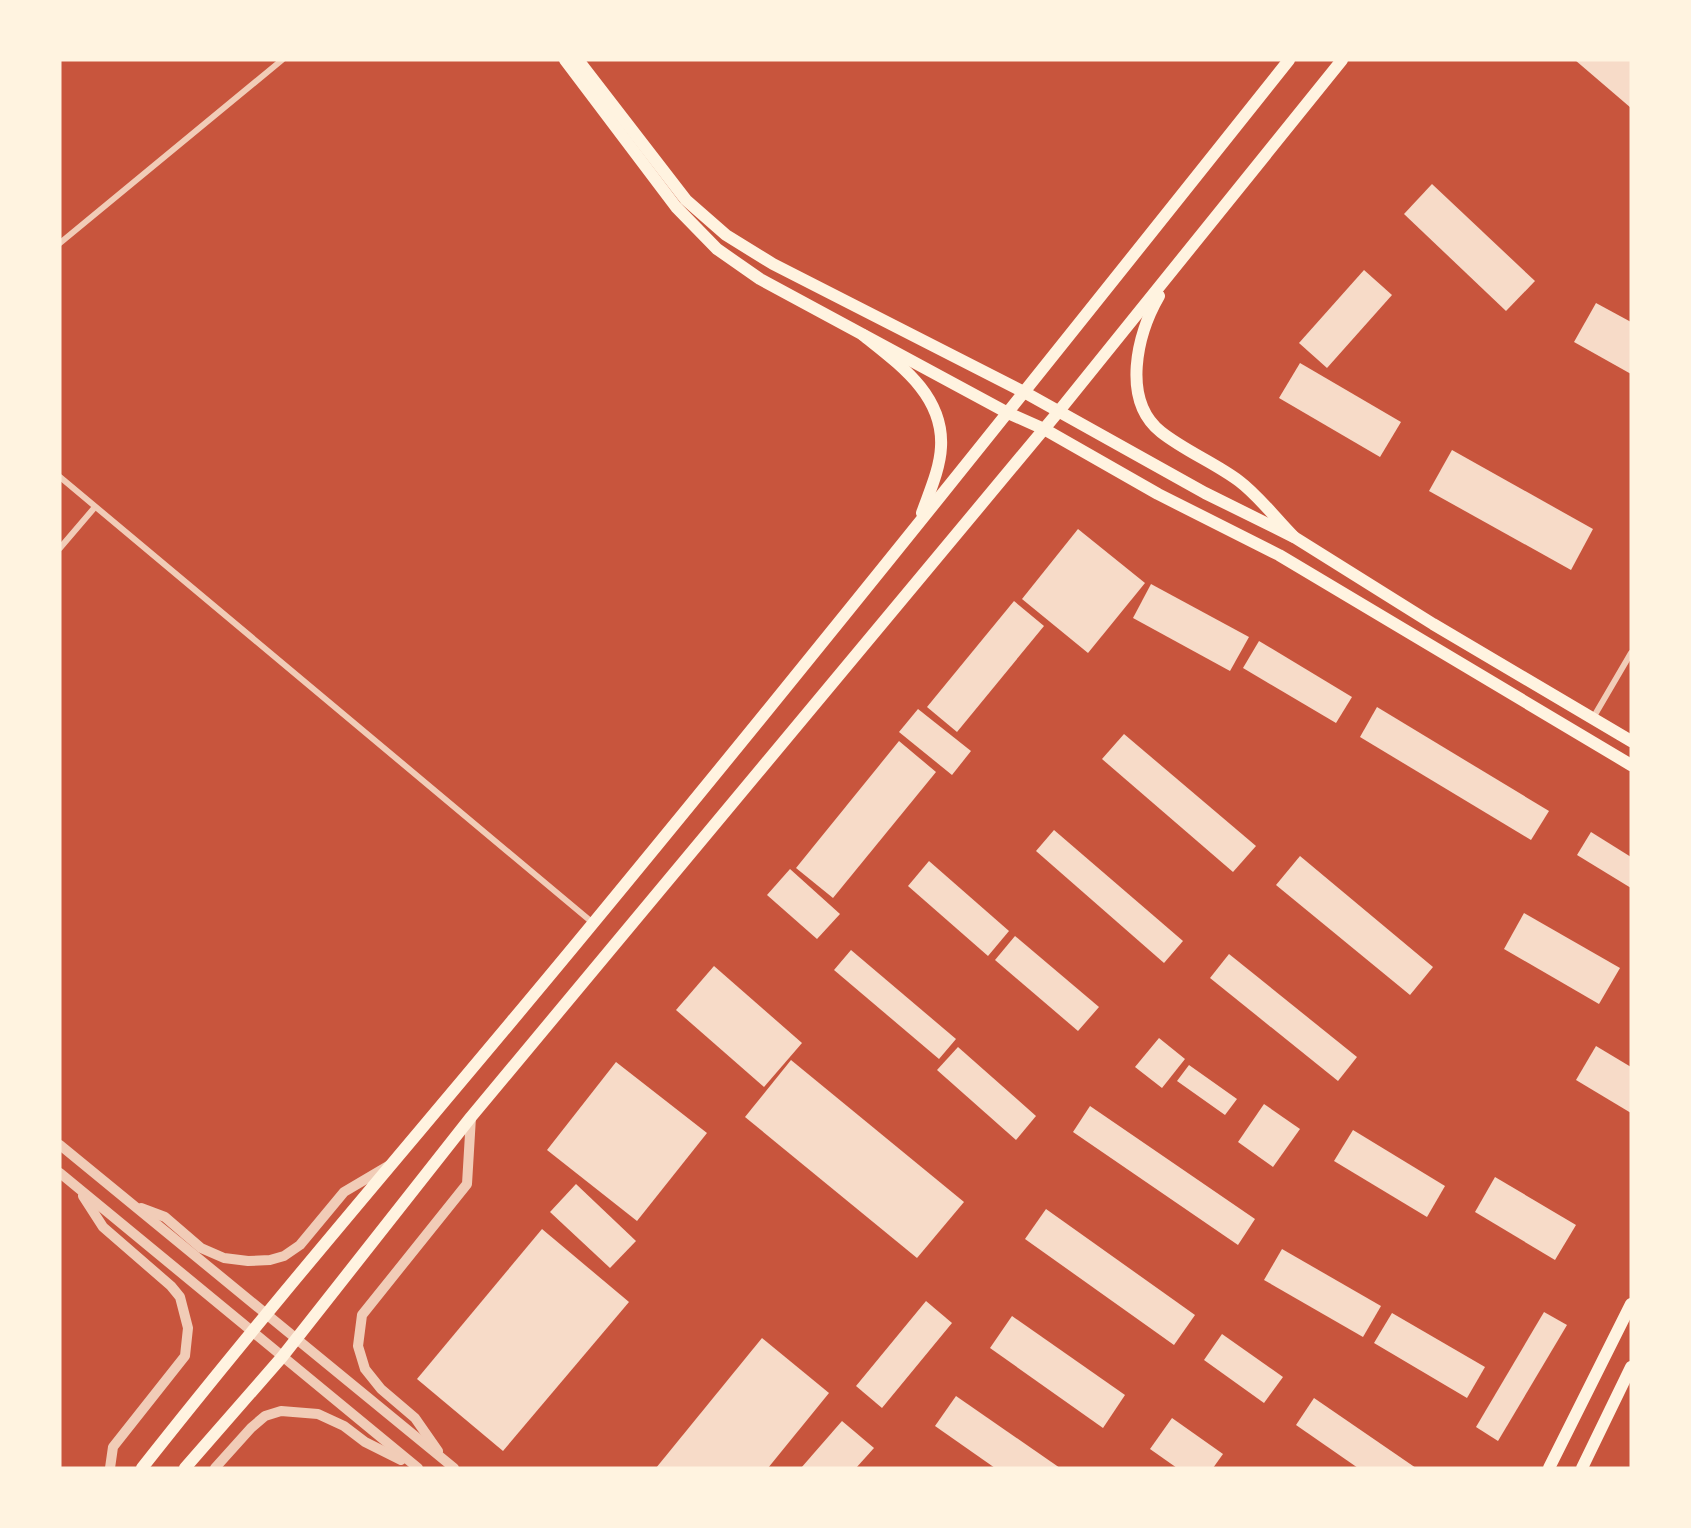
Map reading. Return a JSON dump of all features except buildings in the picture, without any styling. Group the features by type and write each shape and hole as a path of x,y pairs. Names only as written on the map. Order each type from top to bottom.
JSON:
{"main road":[{"path":"565,60 676,207 717,249 760,279 1008,413 1044,429 1158,494 1279,555 1631,765"},
{"path":"578,60 686,200 726,235 773,264 1024,392 1205,493 1294,537 1433,624 1631,741"},
{"path":"142,1468 265,1314 593,924 1008,413 1289,60"},
{"path":"185,1468 297,1339 471,1117 1059,411 1342,60"},
{"path":"1179,264 1157,300 1141,343 1136,374 1137,392 1145,412 1160,431 1240,482 1294,537"},
{"path":"863,335 903,367 928,394 938,423 941,447 920,520"},
{"path":"1550,1468 1631,1304"},
{"path":"1582,1468 1631,1367"}],"street":[{"path":"60,243 282,60"},
{"path":"60,477 593,924"},
{"path":"60,548 95,507"},
{"path":"1593,718 1631,653"},
{"path":"449,1464 416,1418 376,1383 365,1369 358,1346 362,1315 467,1184 471,1117"},
{"path":"60,1145 449,1464"},
{"path":"131,1204 165,1217 201,1248 224,1258 248,1261 270,1260 284,1256 300,1245 344,1192 396,1161"},
{"path":"60,1173 418,1468"},
{"path":"78,1188 103,1227 176,1292 180,1298 188,1328 185,1356 113,1447 110,1468"},
{"path":"215,1468 250,1428 266,1416 281,1411 318,1414 344,1426 365,1442 418,1468"}]}
